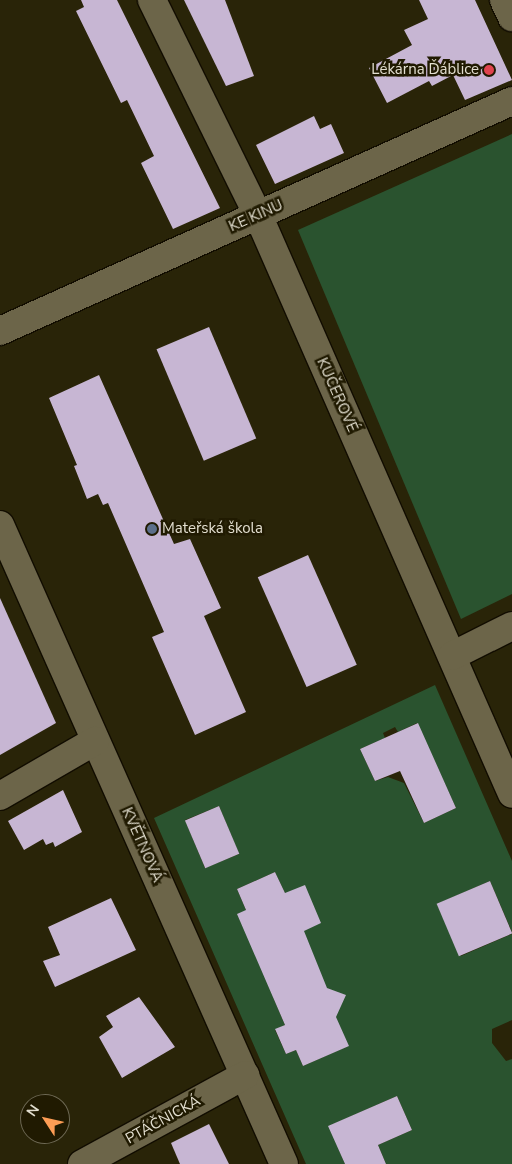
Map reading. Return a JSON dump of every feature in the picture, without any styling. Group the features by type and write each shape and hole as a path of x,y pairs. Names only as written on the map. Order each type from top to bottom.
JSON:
{"street":[{"name":"KUČEROVÉ","path":"152,0 258,215 512,794"},
{"path":"504,0 512,17"},
{"name":"KE KINU","path":"0,331 512,101"},
{"name":"KVĚTNOVÁ","path":"0,525 284,1164"},
{"path":"452,656 512,626"},
{"path":"0,796 95,742"},
{"name":"PTÁČNICKÁ","path":"82,1164 245,1075"}],"green space":[{"path":"512,134 512,594 461,619 298,230"},
{"path":"435,685 512,861 512,932 490,881 437,904 461,956 512,934 512,1020 492,1029 492,1043 506,1061 512,1059 512,1164 386,1164 378,1145 412,1130 397,1096 329,1126 345,1164 306,1164 154,818","holes":["417,723 456,808 424,823 404,783 388,777 375,781 360,749 385,738 383,733 395,727 398,732","219,806 239,854 205,868 185,820","275,872 285,893 246,910 237,889","273,997 333,1012 348,1046 303,1066 296,1050 286,1054 275,1030 285,1025"]}],"building":[{"path":"81,0 117,0 220,208 173,229 141,163 154,156 127,100 121,103 76,11 84,7"},
{"path":"184,0 225,0 254,76 226,86"},
{"path":"419,0 475,0 512,80 465,100 453,75 432,86 429,81 387,103 369,68 412,45 404,30 428,19"},
{"path":"314,116 320,129 331,124 344,153 275,184 256,145"},
{"path":"209,327 256,438 204,461 157,349"},
{"path":"99,375 174,544 190,539 221,608 204,616 246,712 195,735 152,637 164,632 108,503 103,505 98,494 87,499 74,466 77,465 49,398"},
{"path":"308,555 357,665 307,687 258,577"},
{"path":"0,598 56,723 0,755"},
{"path":"418,723 456,808 424,823 400,771 375,781 360,749"},
{"path":"63,790 82,832 55,847 53,842 46,845 43,839 24,850 8,821"},
{"path":"219,806 239,854 205,868 185,820"},
{"path":"275,872 285,893 305,885 321,923 304,931 327,988 346,995 336,1017 349,1046 303,1066 296,1050 286,1054 275,1029 285,1025 237,914 246,910 237,889"},
{"path":"490,881 512,934 459,956 437,904"},
{"path":"111,898 136,950 55,987 43,961 60,955 48,927"},
{"path":"139,997 175,1047 122,1078 99,1037 113,1027 106,1016"},
{"path":"397,1096 412,1130 378,1145 386,1164 345,1164 328,1126"},
{"path":"209,1124 229,1164 180,1164 171,1143"}],"place":[{"name":"Lékárna Ďáblice","path":"489,70"},
{"name":"Mateřská škola","path":"152,529"}]}
